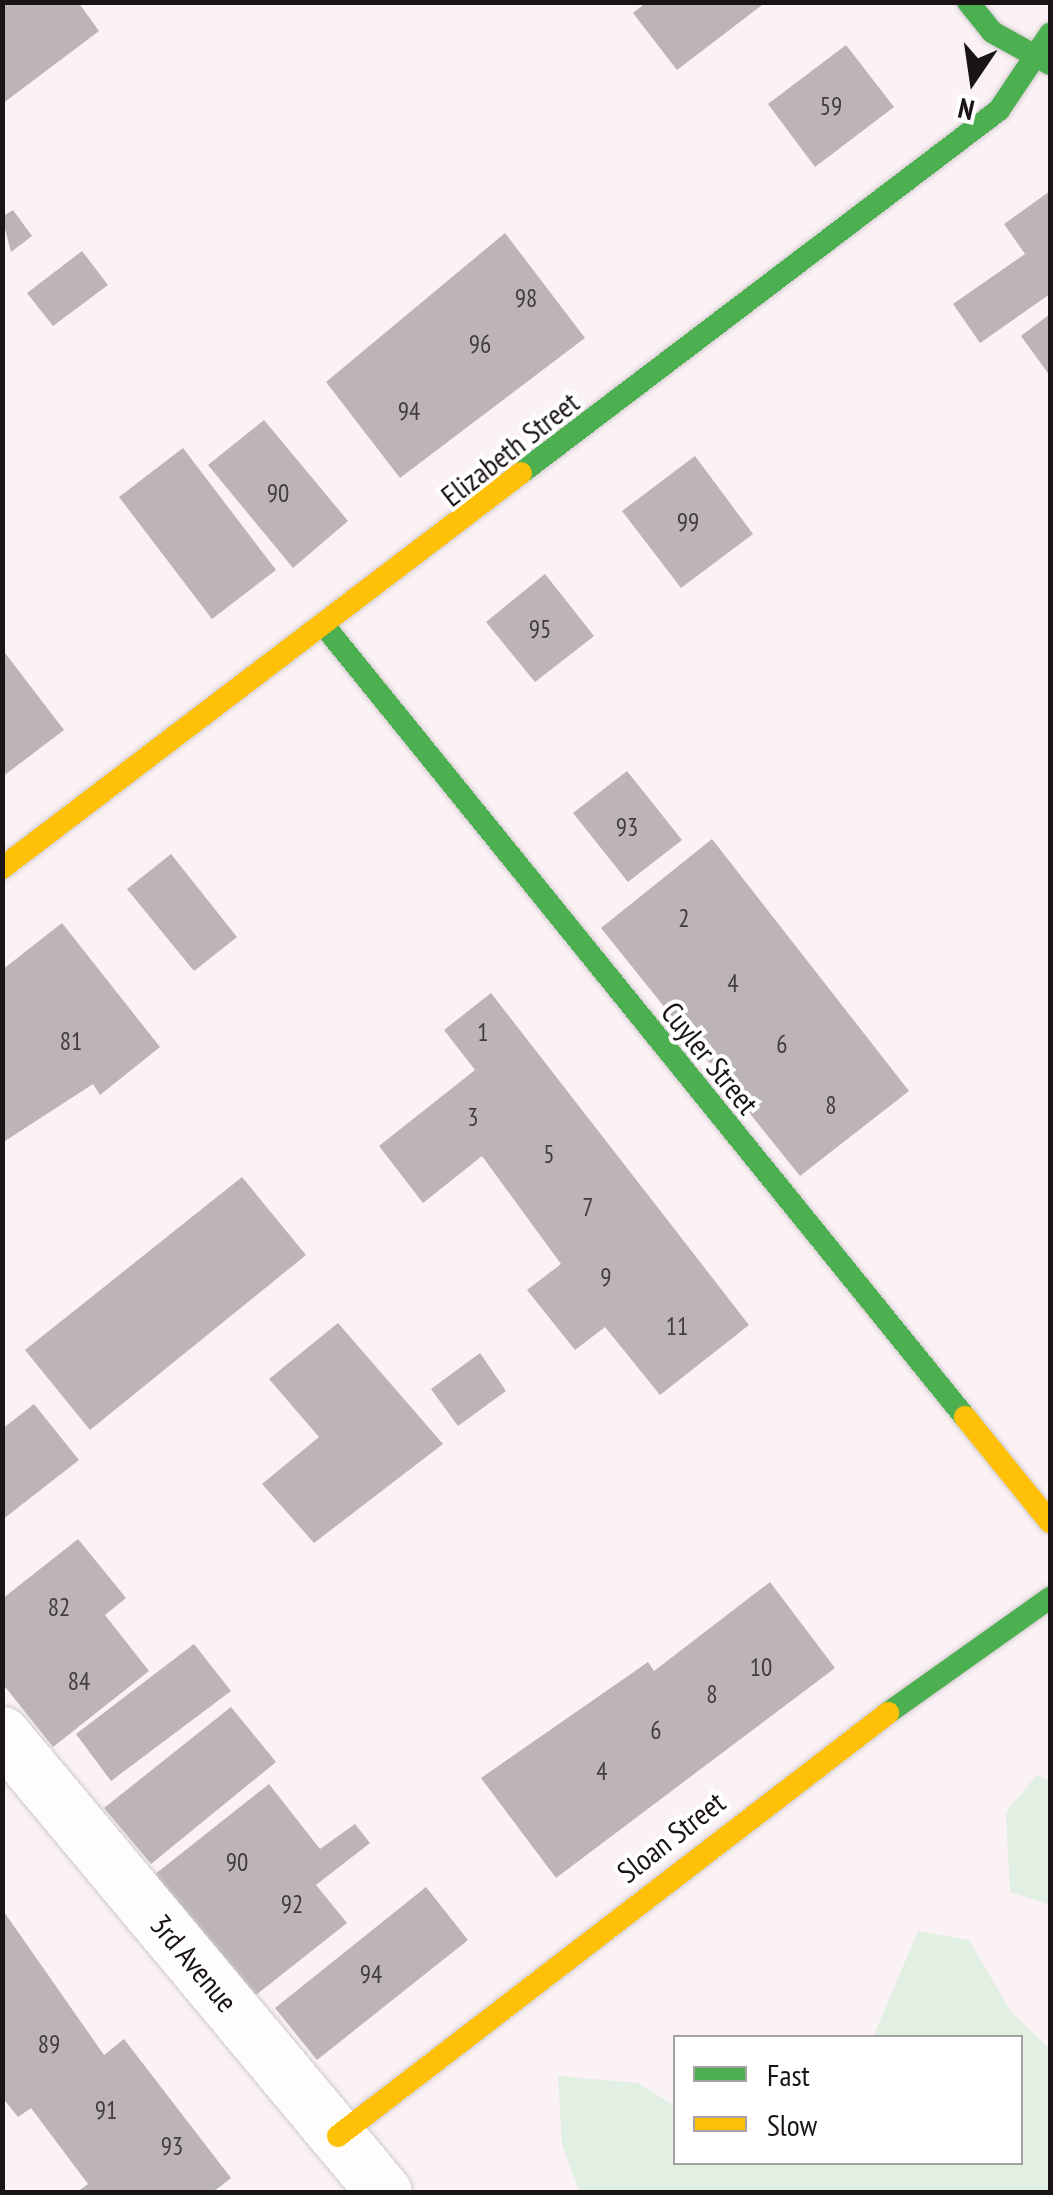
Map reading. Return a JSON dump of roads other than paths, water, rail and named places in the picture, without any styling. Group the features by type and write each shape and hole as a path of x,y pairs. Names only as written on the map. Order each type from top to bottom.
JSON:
{"street":[{"path":"968,2 992,32 1042,60"},
{"name":"Elizabeth Street","path":"2,868 326,628 999,110 1042,60 1050,34"},
{"name":"Cuyler Street","path":"326,628 1050,1522"},
{"name":"Sloan Street","path":"338,2136 792,1781 1050,1598"},
{"name":"3rd Avenue","path":"2,1734 384,2192"}]}
